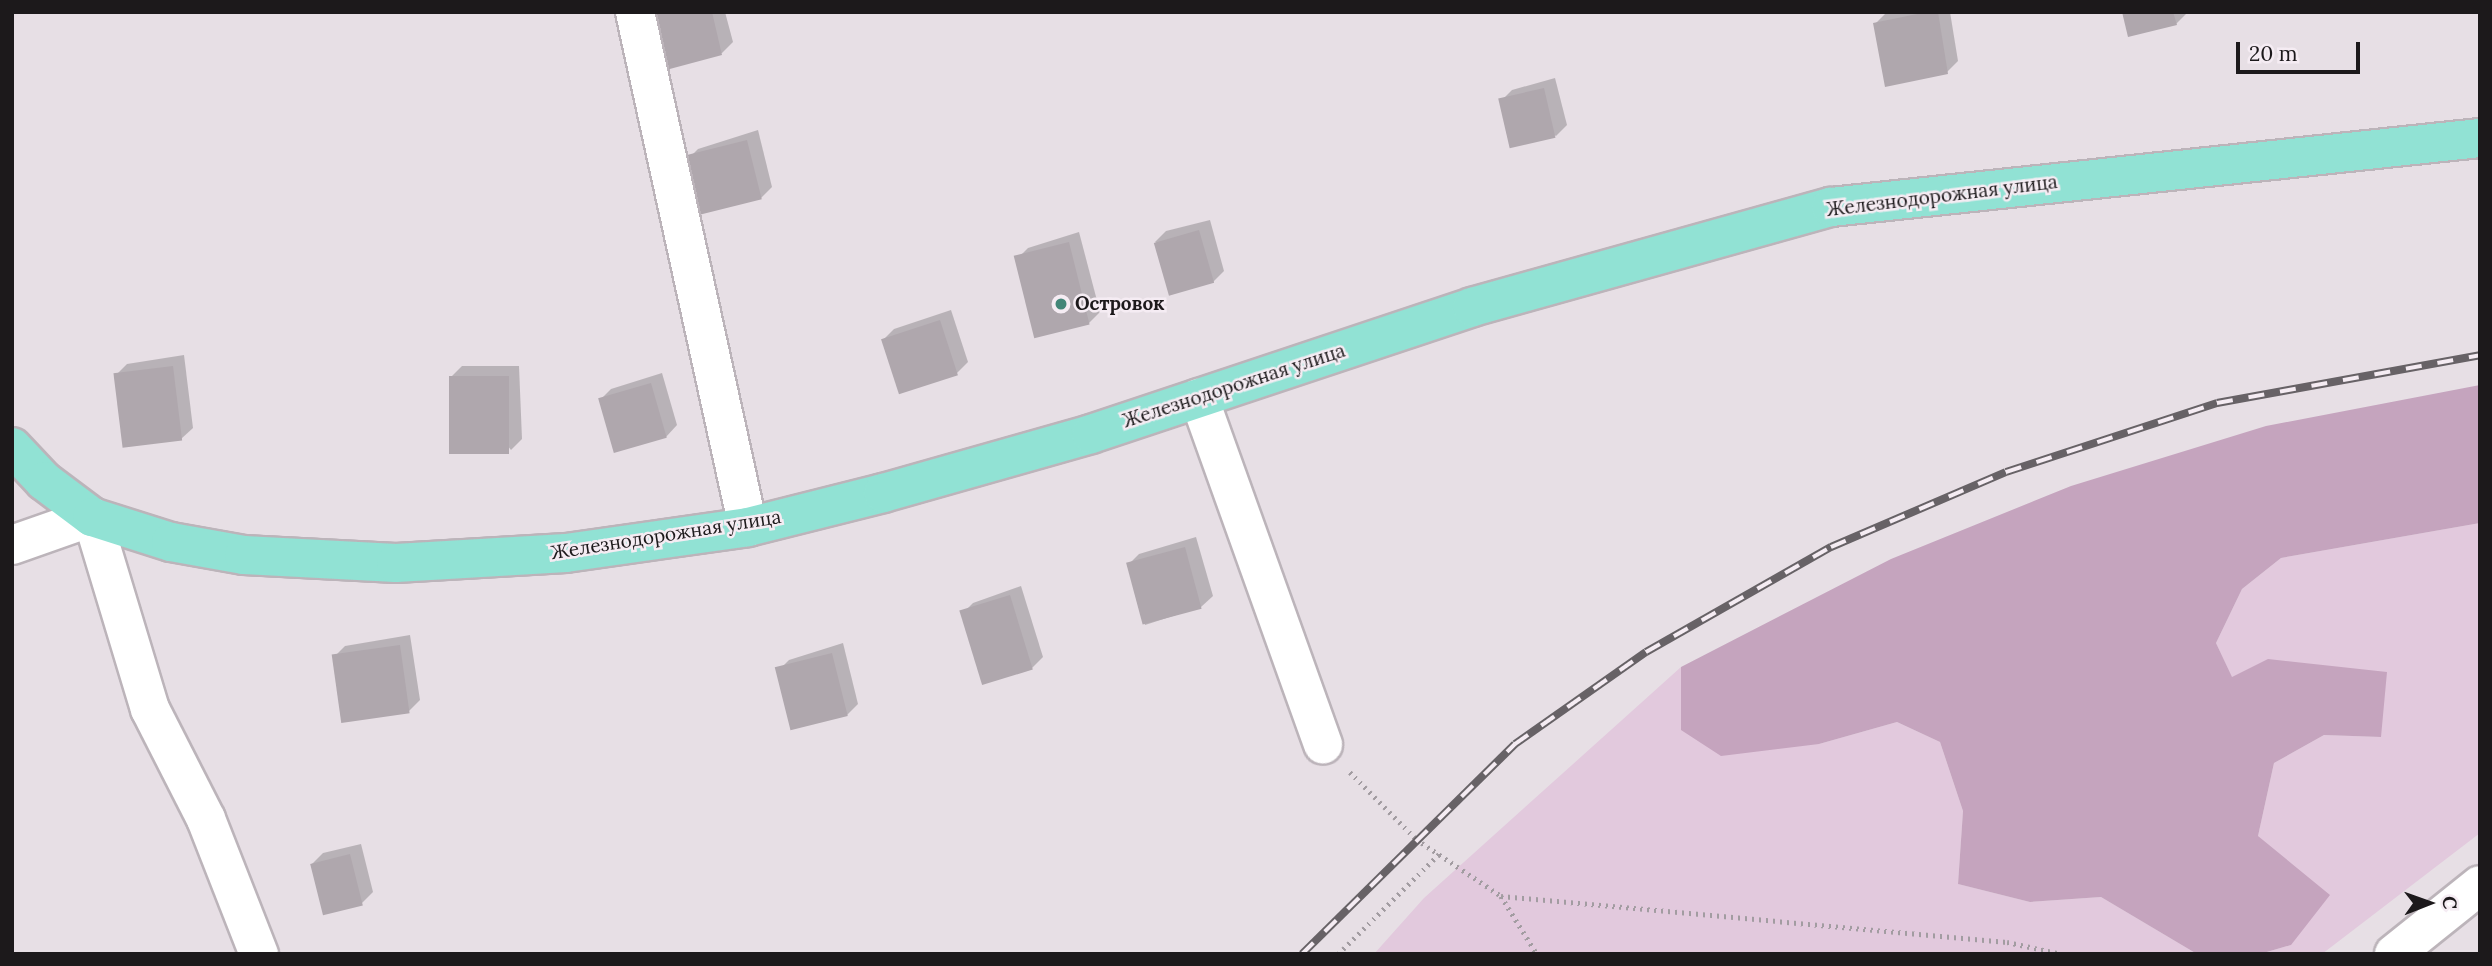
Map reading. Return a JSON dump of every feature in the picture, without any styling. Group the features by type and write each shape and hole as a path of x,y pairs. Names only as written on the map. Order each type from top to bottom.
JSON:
{"main road":[{"name":"Железнодорожная улица","path":"12,447 44,481 92,517 171,542 244,555 396,563 566,553 748,527 1091,434 1472,307 1832,207 2480,138"}],"street":[{"path":"635,12 748,527"},
{"path":"1199,398 1322,744"},
{"path":"12,545 92,517 150,709 206,820 259,954"},
{"path":"2395,954 2480,885"}],"path":[{"path":"1322,744 1416,839 1501,896 1537,954"},
{"path":"1338,954 1439,855"},
{"path":"1501,896 2007,942 2062,954"}],"shaded area":[{"path":"2480,385 2480,523 2281,558 2242,589 2216,643 2232,677 2268,659 2387,672 2381,737 2324,735 2274,763 2258,836 2330,895 2291,945 2260,954 2197,954 2101,897 2030,902 1958,884 1963,811 1940,742 1897,722 1819,744 1721,756 1681,730 1681,667 1891,559 2071,486 2266,426"},
{"path":"2480,523 2480,833 2322,954 2260,954 2291,945 2258,836 2274,763 2324,735 2381,737 2232,678 2216,643 2242,589 2281,558"},
{"path":"1681,667 1681,730 1819,744 1897,722 1940,742 1963,811 1958,884 2030,902 2101,897 2197,954 1374,954 1424,898"}],"building":[{"path":"652,12 712,12 722,55 666,70"},
{"path":"1938,12 1948,74 1885,87 1873,23"},
{"path":"2122,12 2173,12 2177,25 2128,37"},
{"path":"1544,88 1555,138 1510,148 1498,99"},
{"path":"747,140 762,199 699,215 684,156"},
{"path":"1199,230 1214,283 1169,296 1154,243"},
{"path":"1069,242 1090,324 1034,338 1014,256"},
{"path":"940,320 958,375 899,394 881,339"},
{"path":"173,366 182,440 123,448 113,373"},
{"path":"449,376 509,376 509,454 449,454"},
{"path":"651,383 667,438 614,453 598,398"},
{"path":"1185,547 1202,609 1143,625 1126,563"},
{"path":"1010,595 1033,670 982,685 959,610"},
{"path":"400,645 410,713 341,723 332,655"},
{"path":"832,653 848,716 790,730 775,667"},
{"path":"350,854 363,905 323,915 310,864"}],"railway":[{"path":"1302,954 1515,744 1646,652 1831,547 2006,472 2217,403 2480,355"}],"place":[{"name":"Островок","path":"1061,304"}]}
